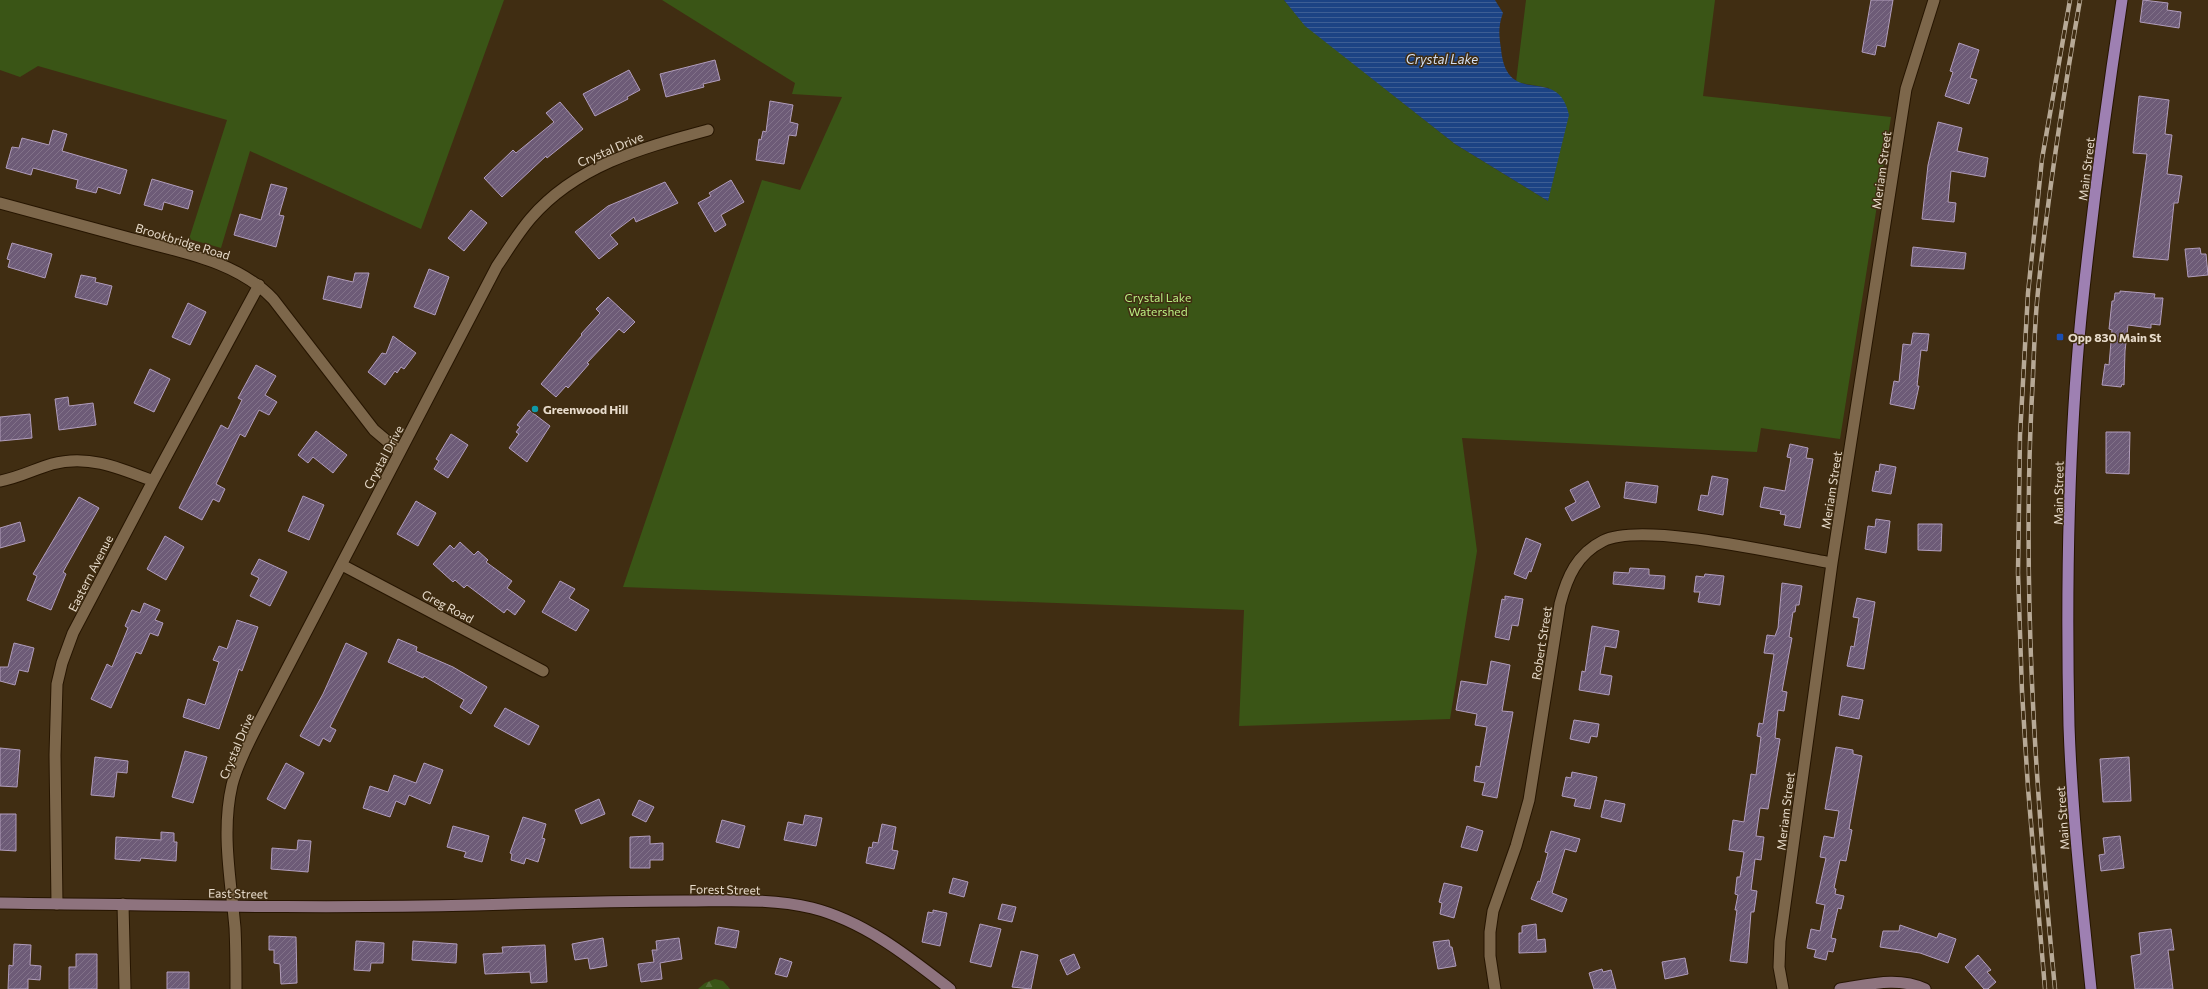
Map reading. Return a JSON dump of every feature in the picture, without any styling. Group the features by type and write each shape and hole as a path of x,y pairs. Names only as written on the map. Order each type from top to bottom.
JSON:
{"main road":[{"name":"Main Street","path":"2091,989 2079,877 2069,726 2071,475 2082,315 2097,178 2122,0"},
{"name":"Forest Street","path":"476,905 725,900 809,907 843,919 870,932 921,966 950,989"},
{"name":"East Street","path":"0,903 342,907 476,905"},
{"path":"1840,989 1891,982 1911,983 1925,989"}],"street":[{"name":"Meriam Street","path":"1783,989 1779,967 1780,941 1832,563 1906,89 1934,0"},
{"name":"Crystal Drive","path":"236,989 235,927 231,906 228,815 235,776 256,728 498,266 514,240 536,213 563,188 600,165 644,147 708,130"},
{"name":"Brookbridge Road","path":"0,203 209,260 233,270 259,285 285,313 374,430 400,452"},
{"name":"Eastern Avenue","path":"57,904 55,756 56,698 60,670 73,633 259,285"},
{"path":"0,481 52,464 80,460 106,463 153,481"},
{"name":"Robert Street","path":"1495,989 1489,944 1493,911 1530,800 1560,604 1565,585 1575,565 1589,550 1605,540 1635,534 1675,537 1832,563"},
{"name":"Greg Road","path":"342,565 542,670"},
{"path":"123,904 125,989"}],"green space":[{"path":"0,0 504,0 421,229 250,151 221,248 189,239 227,120 38,66 20,77 0,70"},
{"name":"Crystal Lake Watershed","path":"662,0 1284,0 1306,26 1455,144 1548,201 1549,88 1516,82 1526,0 1715,0 1703,96 1891,117 1840,439 1761,428 1757,452 1462,438 1477,551 1450,719 1239,726 1244,610 623,587 762,180 800,190 842,97 792,94 795,83"},
{"path":"715,979 723,981 730,989 698,989 705,983"}],"water":[{"name":"Crystal Lake","path":"1284,0 1495,0 1503,13 1500,22 1499,35 1505,67 1513,78 1522,83 1544,87 1555,91 1563,99 1569,115 1548,201 1455,144 1305,26"}],"building":[{"path":"1871,0 1893,0 1885,47 1877,45 1875,55 1862,52"},
{"path":"2143,0 2168,3 2167,10 2181,12 2179,28 2140,22"},
{"path":"1959,43 1979,50 1970,78 1977,80 1969,104 1945,96 1953,72 1950,71"},
{"path":"715,60 720,80 703,84 704,87 666,97 660,74"},
{"path":"629,70 640,90 627,97 628,99 595,116 583,94"},
{"path":"2139,96 2169,100 2165,134 2172,135 2167,174 2182,176 2178,203 2174,203 2168,260 2133,257 2147,154 2133,153"},
{"path":"770,101 793,105 790,122 798,124 796,136 789,135 784,164 756,160 759,139 761,140 763,131 766,132"},
{"path":"560,102 583,129 547,158 546,156 502,197 484,178 513,150 516,153 554,122 546,113"},
{"path":"1938,122 1962,128 1957,151 1988,158 1985,177 1951,171 1948,202 1956,203 1954,222 1922,219 1928,165"},
{"path":"53,130 67,134 62,151 127,170 120,194 98,187 96,193 76,188 78,180 33,168 31,175 6,168 12,147 19,148 22,138 49,145"},
{"path":"152,179 193,191 188,209 164,202 162,210 144,205"},
{"path":"731,180 744,202 721,215 726,225 715,232 698,203 711,196 709,193"},
{"path":"665,182 678,203 636,222 634,217 610,235 618,244 599,259 575,232 608,206"},
{"path":"271,184 287,188 279,215 284,216 276,247 234,235 240,214 261,220"},
{"path":"471,210 487,223 464,251 448,238"},
{"path":"12,243 52,254 45,278 8,267 10,260 7,259"},
{"path":"1913,247 1966,253 1964,269 1911,266"},
{"path":"2200,248 2201,254 2206,254 2208,275 2188,277 2185,249"},
{"path":"429,269 449,277 435,315 414,307"},
{"path":"355,273 369,273 361,308 323,299 328,276 353,282"},
{"path":"81,275 96,278 95,282 112,286 107,305 75,297"},
{"path":"2120,291 2155,294 2154,298 2163,298 2160,325 2151,324 2151,328 2128,325 2125,351 2124,385 2122,384 2121,387 2102,385 2105,364 2109,365 2112,330 2109,329 2112,301 2114,301 2115,293 2120,293"},
{"path":"608,297 635,322 624,333 619,329 587,363 589,364 568,388 566,386 556,397 541,384 600,313 596,309"},
{"path":"188,303 206,312 190,345 172,337"},
{"path":"1913,333 1929,334 1927,351 1921,350 1917,386 1919,386 1914,409 1890,404 1894,381 1899,382 1903,344 1911,345"},
{"path":"393,336 416,353 404,369 401,367 397,373 395,371 385,385 368,372 382,353 386,354"},
{"path":"256,365 276,376 265,395 277,402 269,415 259,410 245,437 240,434 216,484 225,489 219,502 213,499 202,520 179,508 221,425 228,429 242,400 238,398"},
{"path":"150,369 170,379 154,412 134,403"},
{"path":"68,397 69,406 93,403 96,425 59,430 55,399"},
{"path":"529,410 550,426 527,462 509,448 519,434 516,432 520,427 517,425"},
{"path":"30,414 32,438 0,441 0,417"},
{"path":"316,431 347,455 333,473 313,457 308,463 298,455"},
{"path":"2106,432 2130,432 2129,474 2106,473"},
{"path":"451,434 468,445 448,478 434,469 439,461 436,459"},
{"path":"1790,444 1808,448 1806,458 1813,459 1800,528 1784,525 1786,515 1780,514 1781,511 1760,507 1764,487 1785,491 1791,458 1787,457"},
{"path":"1880,464 1896,467 1891,494 1872,491 1876,471 1879,472"},
{"path":"1712,476 1728,479 1723,515 1698,510 1701,495 1708,496"},
{"path":"1588,481 1600,507 1572,521 1565,508 1576,502 1570,490"},
{"path":"1626,482 1658,486 1656,503 1624,498"},
{"path":"303,496 324,505 309,540 288,531"},
{"path":"79,497 99,508 63,572 66,574 51,610 27,600 37,576 33,574"},
{"path":"416,501 436,513 418,546 397,534"},
{"path":"1876,519 1890,521 1886,553 1865,549 1868,526 1875,527"},
{"path":"20,522 25,541 0,548 0,528"},
{"path":"1918,524 1942,524 1941,551 1918,550"},
{"path":"165,536 184,547 166,580 147,569"},
{"path":"1526,538 1541,544 1531,572 1529,571 1526,579 1514,574"},
{"path":"460,542 474,555 478,551 488,560 486,562 512,581 507,588 525,601 515,615 507,609 504,613 467,585 464,588 455,580 453,582 433,564 450,545 454,549"},
{"path":"259,559 287,572 270,606 250,596 259,578 251,574"},
{"path":"1630,568 1649,569 1649,575 1665,576 1664,589 1613,584 1614,572 1629,573"},
{"path":"1705,574 1724,576 1720,605 1698,602 1700,592 1694,592 1696,576 1704,577"},
{"path":"560,581 575,589 569,598 589,610 576,631 542,612"},
{"path":"1782,583 1802,586 1799,605 1796,605 1795,612 1793,612 1789,637 1792,638 1782,691 1787,692 1784,711 1778,710 1775,738 1780,739 1768,809 1760,808 1756,836 1764,837 1761,860 1755,859 1751,890 1757,891 1754,912 1751,912 1747,963 1730,961 1737,910 1735,910 1738,895 1735,894 1737,877 1740,877 1744,852 1729,850 1733,820 1744,822 1751,774 1756,775 1761,737 1757,736 1759,723 1763,724 1774,654 1764,653 1767,635 1775,636 1778,628"},
{"path":"1505,596 1523,599 1518,626 1512,625 1509,640 1495,637 1502,599 1505,600"},
{"path":"1857,598 1875,602 1864,669 1847,666 1851,646 1854,647 1859,618 1853,617"},
{"path":"144,603 160,610 155,620 163,623 158,636 150,633 141,654 136,652 111,708 91,699 107,664 112,667 128,628 125,626 132,610 140,613"},
{"path":"237,620 258,627 242,671 239,669 219,729 183,717 188,699 205,705 219,662 213,660 219,646 227,649"},
{"path":"1592,626 1619,631 1616,648 1605,646 1600,674 1612,676 1609,695 1579,690 1582,671 1585,672"},
{"path":"398,639 417,647 416,651 453,667 487,687 471,714 460,707 464,700 424,676 423,678 388,662"},
{"path":"14,643 34,648 28,672 19,670 15,685 0,681 0,667 8,667"},
{"path":"346,643 367,653 330,727 336,730 330,742 323,738 319,746 300,736 323,694"},
{"path":"1491,661 1510,665 1502,711 1513,712 1497,798 1482,795 1485,783 1474,781 1476,766 1480,767 1487,727 1475,725 1477,714 1456,710 1461,681 1487,685"},
{"path":"1842,696 1863,700 1859,719 1839,715"},
{"path":"505,708 539,726 529,745 494,726"},
{"path":"1574,720 1599,724 1597,737 1591,736 1589,743 1570,739"},
{"path":"1836,747 1853,750 1853,754 1862,756 1849,829 1852,830 1846,861 1840,860 1834,888 1836,889 1835,894 1844,896 1841,909 1838,908 1831,938 1836,939 1833,952 1828,951 1826,960 1814,957 1816,950 1807,948 1811,929 1820,931 1825,905 1816,903 1826,858 1820,857 1824,836 1834,838 1839,811 1825,809"},
{"path":"0,748 20,750 17,787 0,786"},
{"path":"185,751 207,757 193,803 172,797"},
{"path":"95,757 128,761 127,773 117,772 114,797 91,795"},
{"path":"2129,757 2131,801 2103,802 2100,759"},
{"path":"286,763 304,773 285,809 267,799"},
{"path":"424,763 443,770 430,804 409,795 405,805 396,801 390,817 363,808 370,786 388,792 394,775 416,783"},
{"path":"1572,772 1597,777 1590,809 1574,806 1576,799 1562,796 1566,777 1571,778"},
{"path":"599,799 605,814 581,824 575,810"},
{"path":"639,800 654,807 646,822 632,815"},
{"path":"1605,800 1625,804 1621,822 1601,817"},
{"path":"0,814 16,814 16,851 0,850"},
{"path":"805,815 822,818 816,846 784,840 788,822 803,825"},
{"path":"523,817 546,824 542,838 545,839 538,862 526,858 524,864 511,860 512,854 510,853"},
{"path":"722,820 745,826 739,848 716,842"},
{"path":"882,824 896,827 892,850 898,851 894,869 866,863 869,847 872,848 873,842 878,843"},
{"path":"453,826 489,836 482,862 464,857 466,852 447,847"},
{"path":"1467,826 1483,831 1477,851 1461,847"},
{"path":"1551,831 1580,839 1576,852 1565,849 1552,893 1567,899 1562,912 1531,899 1538,881 1540,882 1548,853 1545,852"},
{"path":"161,832 174,833 174,842 177,842 176,861 141,858 140,861 115,859 116,837 161,840"},
{"path":"650,836 650,844 663,843 663,860 650,860 650,868 630,868 630,837"},
{"path":"2120,836 2124,868 2101,871 2099,855 2105,854 2103,838"},
{"path":"298,840 311,841 308,872 271,869 272,848 297,850"},
{"path":"953,878 968,882 964,897 949,893"},
{"path":"1444,883 1462,887 1454,918 1440,914 1442,903 1439,902"},
{"path":"1002,904 1016,907 1012,922 998,919"},
{"path":"933,910 947,913 940,946 922,942 928,912 933,913"},
{"path":"980,924 1001,929 991,967 970,962"},
{"path":"1536,924 1537,940 1545,939 1546,952 1519,953 1519,933 1522,933 1522,926"},
{"path":"1900,925 1937,938 1939,933 1956,939 1948,963 1920,953 1880,947 1883,931 1899,931"},
{"path":"718,927 739,931 736,948 715,944"},
{"path":"2171,929 2174,950 2168,950 2173,989 2135,989 2131,956 2141,954 2139,933"},
{"path":"269,936 296,937 297,983 281,984 280,964 274,963 274,950 269,950"},
{"path":"603,938 607,966 590,969 588,958 575,960 572,944"},
{"path":"679,938 682,959 660,963 662,979 641,982 638,964 654,962 652,950 657,950 656,941"},
{"path":"1449,940 1456,966 1438,969 1433,942"},
{"path":"356,941 384,943 383,963 371,963 370,971 354,970"},
{"path":"413,941 457,944 456,963 412,960"},
{"path":"14,944 31,945 30,965 41,966 40,980 28,979 28,989 8,989 9,965 13,966"},
{"path":"545,945 547,982 531,983 530,972 485,974 483,954 503,953 502,947"},
{"path":"1021,951 1038,955 1031,989 1012,987"},
{"path":"76,954 97,954 97,989 69,989 69,967 76,967"},
{"path":"1074,954 1080,968 1067,975 1060,960"},
{"path":"1978,955 1991,970 1987,972 1996,982 1988,989 1984,989 1965,967"},
{"path":"780,958 792,962 787,977 775,974"},
{"path":"1685,958 1688,974 1665,979 1662,962"},
{"path":"1602,969 1603,972 1611,970 1616,989 1594,989 1589,973"},
{"path":"167,972 189,972 189,989 167,989"}],"railway":[{"path":"2045,989 2028,788 2022,692 2018,573 2020,435 2028,293 2042,159 2070,0"},
{"path":"2055,989 2041,836 2032,683 2029,606 2030,453 2035,323 2046,218 2056,146 2080,0"}],"place":[{"name":"Opp 830 Main St","path":"2060,337"},
{"name":"Greenwood Hill","path":"535,409"}]}
